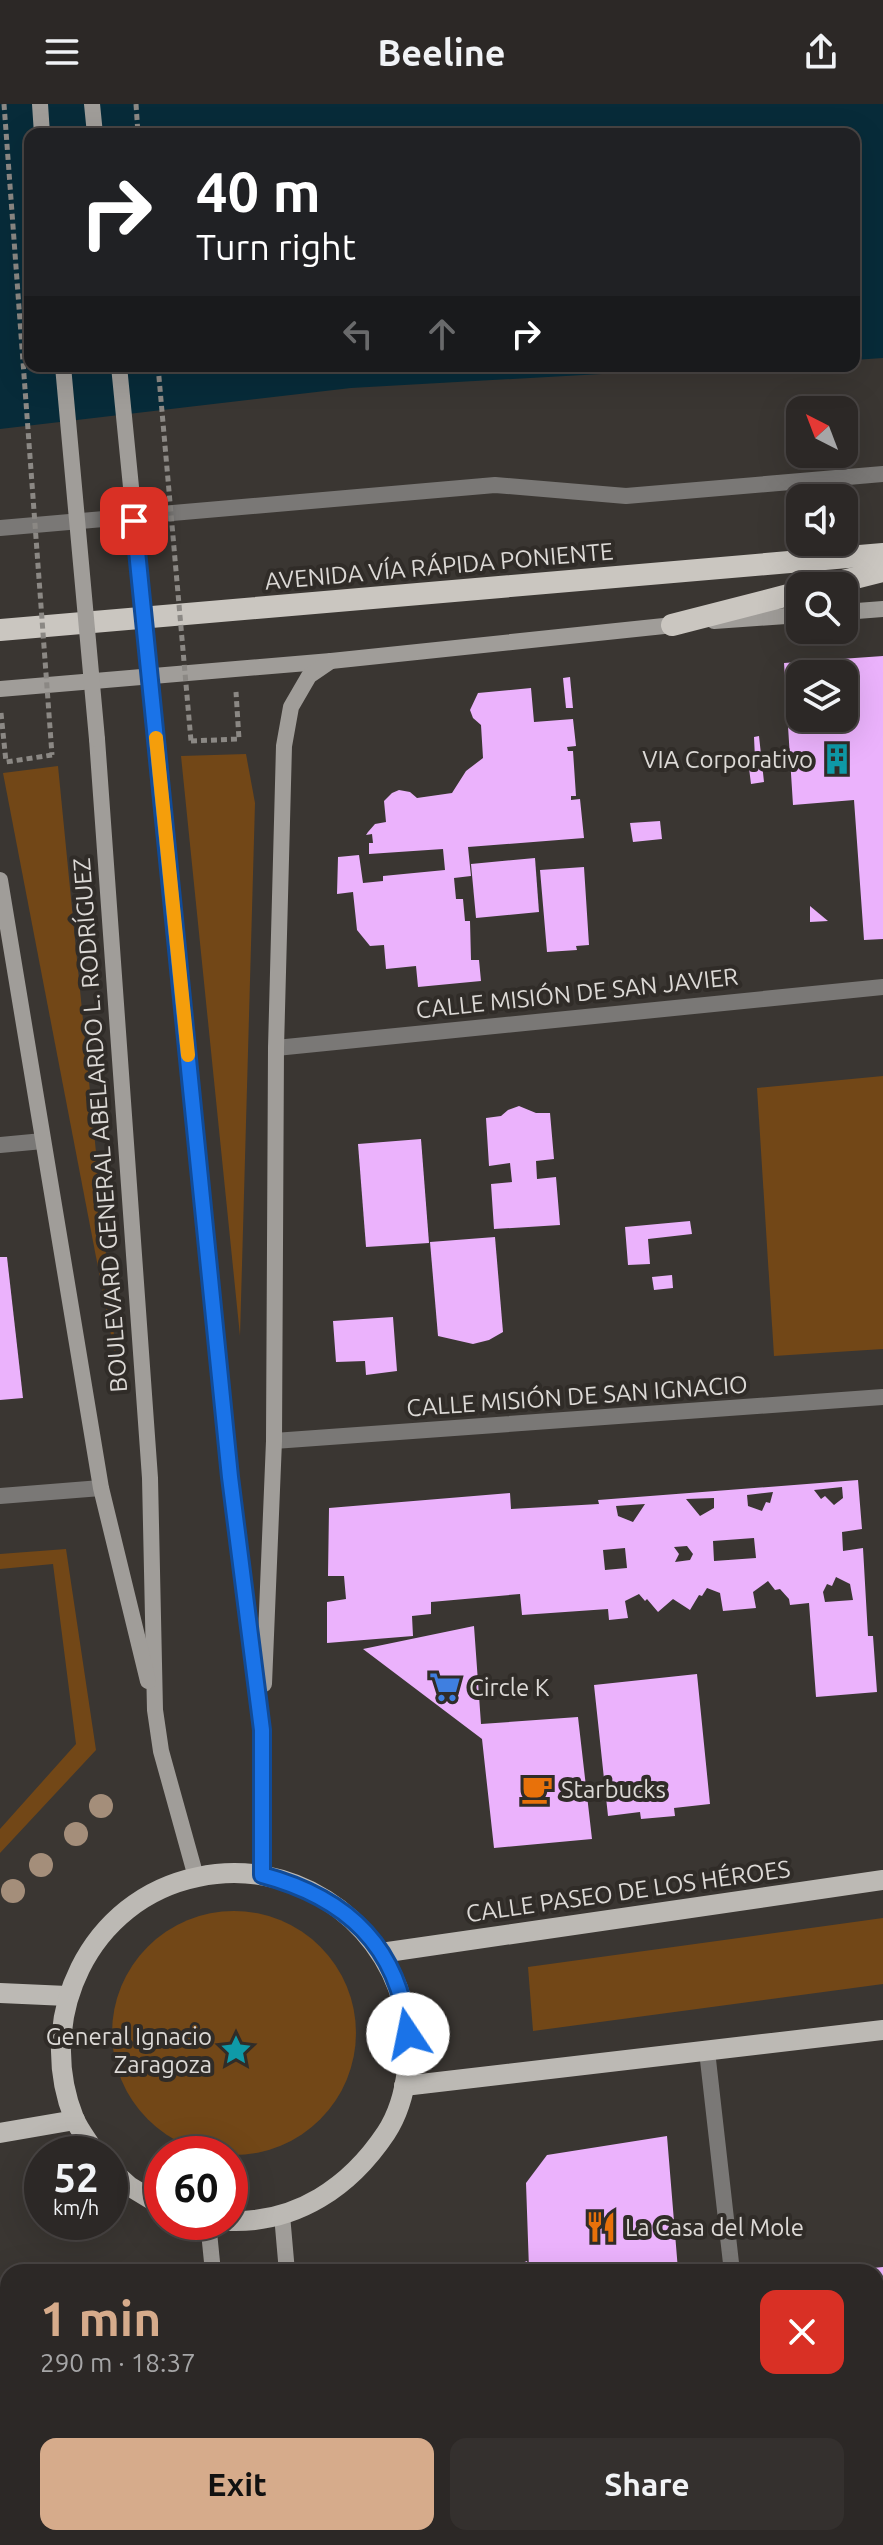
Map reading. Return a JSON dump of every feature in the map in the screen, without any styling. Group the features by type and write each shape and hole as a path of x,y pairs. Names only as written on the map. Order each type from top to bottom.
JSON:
{"highway":[{"name":"AVENIDA VÍA RÁPIDA PONIENTE","path":"0,630 883,554"},
{"path":"858,577 883,571"},
{"path":"672,625 786,596"}],"main road":[{"path":"40,104 42,128"},
{"path":"92,104 94,128"},
{"name":"BOULEVARD GENERAL ABELARDO L. RODRÍGUEZ","path":"64,372 97,739 150,1478 155,1710 161,1751 196,1877"},
{"path":"120,372 230,1477 262,1730"},
{"path":"858,611 883,609"},
{"path":"0,689 331,661 786,616"},
{"path":"262,1875 262,1730 274,1441 276,1048 284,746 291,707 309,676 331,661"},
{"path":"0,880 101,1488 155,1710"},
{"path":"85,2136 75,2120 63,2080 60,2038 67,1996 86,1955 116,1919 153,1893 196,1877 230,1873 262,1875 298,1884 330,1900 358,1924 381,1953 397,1983 406,2017 409,2051 404,2086 388,2129 361,2167 325,2196 282,2215 248,2221"},
{"name":"CALLE PASEO DE LOS HÉROES","path":"381,1953 883,1880"},
{"path":"0,1993 67,1996"},
{"path":"404,2086 883,2030"},
{"path":"0,2133 75,2120"},
{"path":"282,2215 286,2264"},
{"path":"210,2240 212,2264"}],"street":[{"path":"0,528 495,485 626,496 883,474"},
{"name":"CALLE MISIÓN DE SAN JAVIER","path":"276,1048 883,987"},
{"path":"0,1145 43,1141"},
{"name":"CALLE MISIÓN DE SAN IGNACIO","path":"274,1441 883,1397"},
{"path":"0,1496 101,1488"},
{"path":"707,2051 731,2264"}],"path":[{"path":"0,700 6,762 52,755 4,104"},
{"path":"136,104 138,128"},
{"path":"159,372 191,741 239,739 235,669"}],"shaded area":[{"path":"246,754 255,803 240,1336 181,756"},
{"path":"58,766 117,1366 3,773"},
{"path":"883,1076 883,1349 774,1356 757,1088"},
{"path":"66,1549 96,1750 0,1853 0,1829 76,1744 53,1564 0,1569 0,1554"},
{"path":"210,1913 258,1913 302,1931 321,1946 336,1965 354,2009 354,2057 336,2101 321,2120 302,2135 258,2153 248,2154 248,2136 166,2135 147,2120 132,2101 114,2057 114,2009 132,1965 147,1946 166,1931"},
{"path":"883,1918 883,1984 533,2031 528,1967"}],"water":[{"path":"0,104 883,104 883,358 860,360 860,128 24,128 24,372 637,372 351,388 0,429"}],"building":[{"name":"VIA Corporativo","path":"883,656 883,939 864,940 854,800 793,805 788,732 858,732 858,660 826,660"},
{"path":"570,677 573,708 566,708 563,678"},
{"path":"531,688 534,722 573,719 576,746 567,747 568,751 573,751 576,796 571,796 571,800 580,799 584,838 468,847 471,876 454,878 456,899 463,899 465,921 470,921 471,960 479,960 481,981 418,987 416,966 386,969 384,945 370,946 357,930 353,892 337,894 338,857 359,855 363,883 383,881 383,876 445,870 443,849 369,854 372,834 366,835 375,824 386,822 384,801 392,793 399,790 410,792 417,798 452,793 466,771 483,758 481,725 470,710 478,693"},
{"path":"759,736 764,782 751,784 748,760 755,759 754,737"},
{"path":"660,821 662,839 633,842 630,823"},
{"path":"535,858 539,912 476,918 471,864"},
{"path":"584,867 589,945 576,946 577,950 547,952 540,870"},
{"path":"810,906 828,921 810,922"},
{"path":"519,1106 536,1113 550,1113 554,1159 536,1161 537,1179 556,1177 560,1225 494,1229 491,1184 512,1182 510,1163 489,1166 486,1118 501,1116"},
{"path":"421,1139 429,1243 366,1247 358,1144"},
{"path":"690,1221 692,1234 648,1239 650,1264 628,1265 625,1227"},
{"path":"495,1237 503,1332 473,1344 438,1336 430,1242"},
{"path":"0,1257 7,1257 23,1398 0,1400"},
{"path":"672,1275 673,1288 654,1290 652,1277"},
{"path":"393,1317 397,1371 366,1375 365,1361 336,1362 333,1321"},
{"path":"858,1480 862,1529 842,1532 843,1551 863,1548 868,1636 873,1636 877,1692 816,1697 809,1603 790,1605 780,1589 775,1590 768,1581 753,1592 756,1608 723,1611 720,1593 707,1588 690,1610 673,1599 658,1612 639,1594 625,1601 628,1618 609,1620 608,1609 522,1615 520,1594 431,1602 431,1614 412,1616 413,1636 327,1643 327,1602 346,1599 344,1576 328,1576 329,1508 510,1493 511,1509 599,1504 598,1500","holes":["842,1487 843,1498 834,1505 825,1496 821,1499 814,1490","773,1492 770,1503 766,1502 762,1511 748,1506 747,1495","714,1498 714,1508 700,1516 686,1499","645,1504 633,1522 618,1516 616,1506","754,1538 756,1558 714,1561 713,1541","687,1546 693,1554 690,1560 675,1562 679,1554 674,1547","625,1548 627,1568 605,1570 603,1550","836,1577 850,1584 853,1600 825,1602 823,1592 827,1584 832,1586"]},
{"name":"Starbucks","path":"474,1626 481,1724 578,1717 592,1839 494,1848 482,1739 363,1649"},
{"path":"697,1674 710,1804 674,1808 675,1816 641,1819 640,1812 608,1816 594,1685"},
{"name":"La Casa del Mole","path":"667,2136 678,2264 529,2264 526,2183 547,2155"}],"slow traffic":[{"path":"156,738 188,1055"}],"place":[{"name":"VIA Corporativo","path":"837,759"},
{"name":"Circle K","path":"445,1687"},
{"name":"Starbucks","path":"537,1789"},
{"name":"General Ignacio Zaragoza","path":"236,2050"},
{"name":"La Casa del Mole","path":"601,2227"}],"route":[{"path":"134,521 230,1477 263,1739 262,1875 298,1884 330,1900 358,1924 381,1953 397,1983 408,2034"}]}
